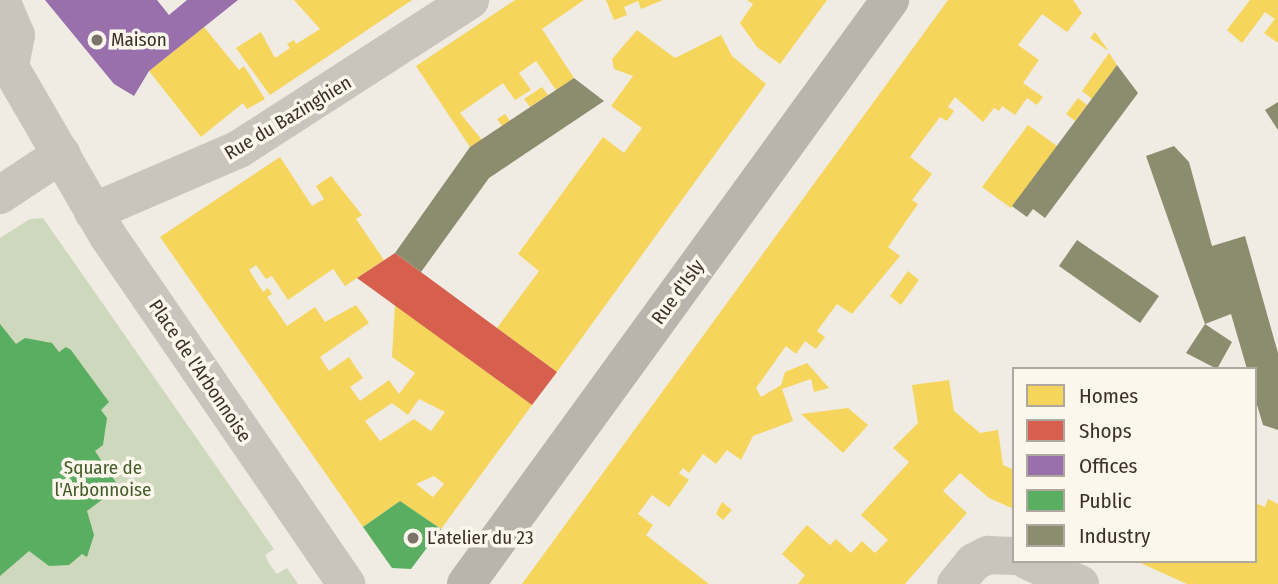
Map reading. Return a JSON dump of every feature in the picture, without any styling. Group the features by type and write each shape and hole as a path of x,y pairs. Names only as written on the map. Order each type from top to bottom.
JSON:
{"street":[{"path":"1,0 16,35 5,67"},
{"name":"Rue du Bazinghien","path":"93,212 239,149 470,0"},
{"name":"Rue d'Isly","path":"466,584 890,0"},
{"name":"Place de l'Arbonnoise","path":"5,67 62,154 93,212 346,584"},
{"path":"0,195 62,154"},
{"path":"956,584 974,562 988,555 1012,556"},
{"path":"1033,563 1080,584"}],"green space":[{"name":"Square de l'Arbonnoise","path":"43,218 274,549 265,555 270,565 277,574 287,568 298,584 0,584 0,238 30,219"}],"building: Homes":[{"path":"294,0 412,0 270,95 236,48 261,32 275,58 290,48 287,44 294,40 296,44 320,29"},
{"path":"515,0 584,0 542,29 574,78 556,90 536,61 519,73 531,90 515,100 503,83 460,113 482,140 470,147 416,66"},
{"path":"606,0 663,0 641,9 638,1 624,7 627,15 614,20"},
{"path":"747,0 827,0 780,64 757,47 740,23 753,4"},
{"path":"948,0 1073,0 1082,13 1067,32 1042,14 1018,45 1039,60 1023,83 1043,97 1037,105 1027,98 1015,115 1002,106 999,111 994,108 983,122 955,97 948,107 954,111 947,121 940,117 910,157 932,174 912,200 918,204 888,247 900,256 852,314 837,304 817,331 825,337 816,349 805,341 796,354 786,346 756,388 761,397 781,385 785,372 807,363 829,388 814,392 811,379 782,389 793,421 753,436 741,460 727,450 716,464 703,454 689,473 683,468 679,473 689,480 669,507 652,495 638,514 653,525 646,535 709,584 522,584"},
{"path":"1250,0 1278,0 1278,43 1264,33 1275,19 1265,12 1242,43 1227,30"},
{"path":"204,27 239,70 244,66 265,99 247,109 243,103 201,137 149,71"},
{"path":"637,30 675,58 721,35 732,56 766,84 557,372 497,328 539,271 518,254 603,137 624,153 642,128 611,106 633,76 614,69 612,59"},
{"path":"1095,32 1108,50 1090,38"},
{"path":"1109,53 1117,65 1092,99 1082,91"},
{"path":"542,87 548,95 530,107 524,99"},
{"path":"1078,98 1087,105 1075,121 1066,114"},
{"path":"505,114 510,121 502,126 497,119"},
{"path":"1028,125 1057,146 1011,208 982,187"},
{"path":"280,157 312,206 324,199 316,186 331,176 362,215 356,219 384,260 345,286 333,269 288,300 272,276 266,279 256,265 249,270 263,292 268,288 272,294 267,297 287,326 315,307 325,322 356,305 369,323 320,357 329,371 349,357 363,378 350,387 360,401 389,380 399,394 415,373 392,357 395,305 532,405 441,529 400,501 363,527 160,237","holes":["419,399 445,412 431,431 414,419 380,441 365,421 392,403 408,415","434,476 444,484 433,497 416,484"]},
{"path":"908,271 919,280 901,305 890,296"},
{"path":"949,380 954,411 980,433 998,430 1003,465 1012,469 1012,508 989,498 960,473 943,491 967,513 905,584 798,584 805,575 782,554 807,525 830,545 836,539 851,553 862,541 875,553 888,540 861,515 909,462 893,448 918,423 912,385"},
{"path":"848,408 868,425 843,453 801,414"},
{"path":"1268,499 1278,504 1278,584 1187,584 1140,563 1257,563 1257,504 1265,507"},
{"path":"722,502 732,510 723,520 716,514"}],"building: Shops":[{"path":"395,253 557,372 532,405 357,278"}],"building: Offices":[{"path":"45,0 157,0 169,15 187,0 238,0 149,71 134,96 114,84"}],"building: Public":[{"path":"0,324 16,344 25,338 52,343 59,352 66,347 71,350 109,402 101,410 107,418 103,445 95,451 119,487 87,511 94,535 87,557 82,554 69,565 49,566 29,551 0,576"},
{"path":"400,501 441,529 411,569 392,568 363,527"}],"building: Industry":[{"path":"1117,65 1138,93 1045,218 1033,209 1027,217 1012,206"},
{"path":"574,78 604,101 489,178 421,272 395,253 470,147"},
{"path":"1278,102 1278,130 1265,110"},
{"path":"1174,146 1189,162 1212,246 1245,236 1278,353 1278,430 1263,425 1257,405 1257,367 1246,367 1231,314 1205,324 1146,156"},
{"path":"1077,240 1159,296 1140,323 1059,266"},
{"path":"1205,324 1232,342 1218,367 1186,353"}],"place":[{"name":"Maison","path":"97,40"},
{"name":"L'atelier du 23","path":"413,538"}]}
